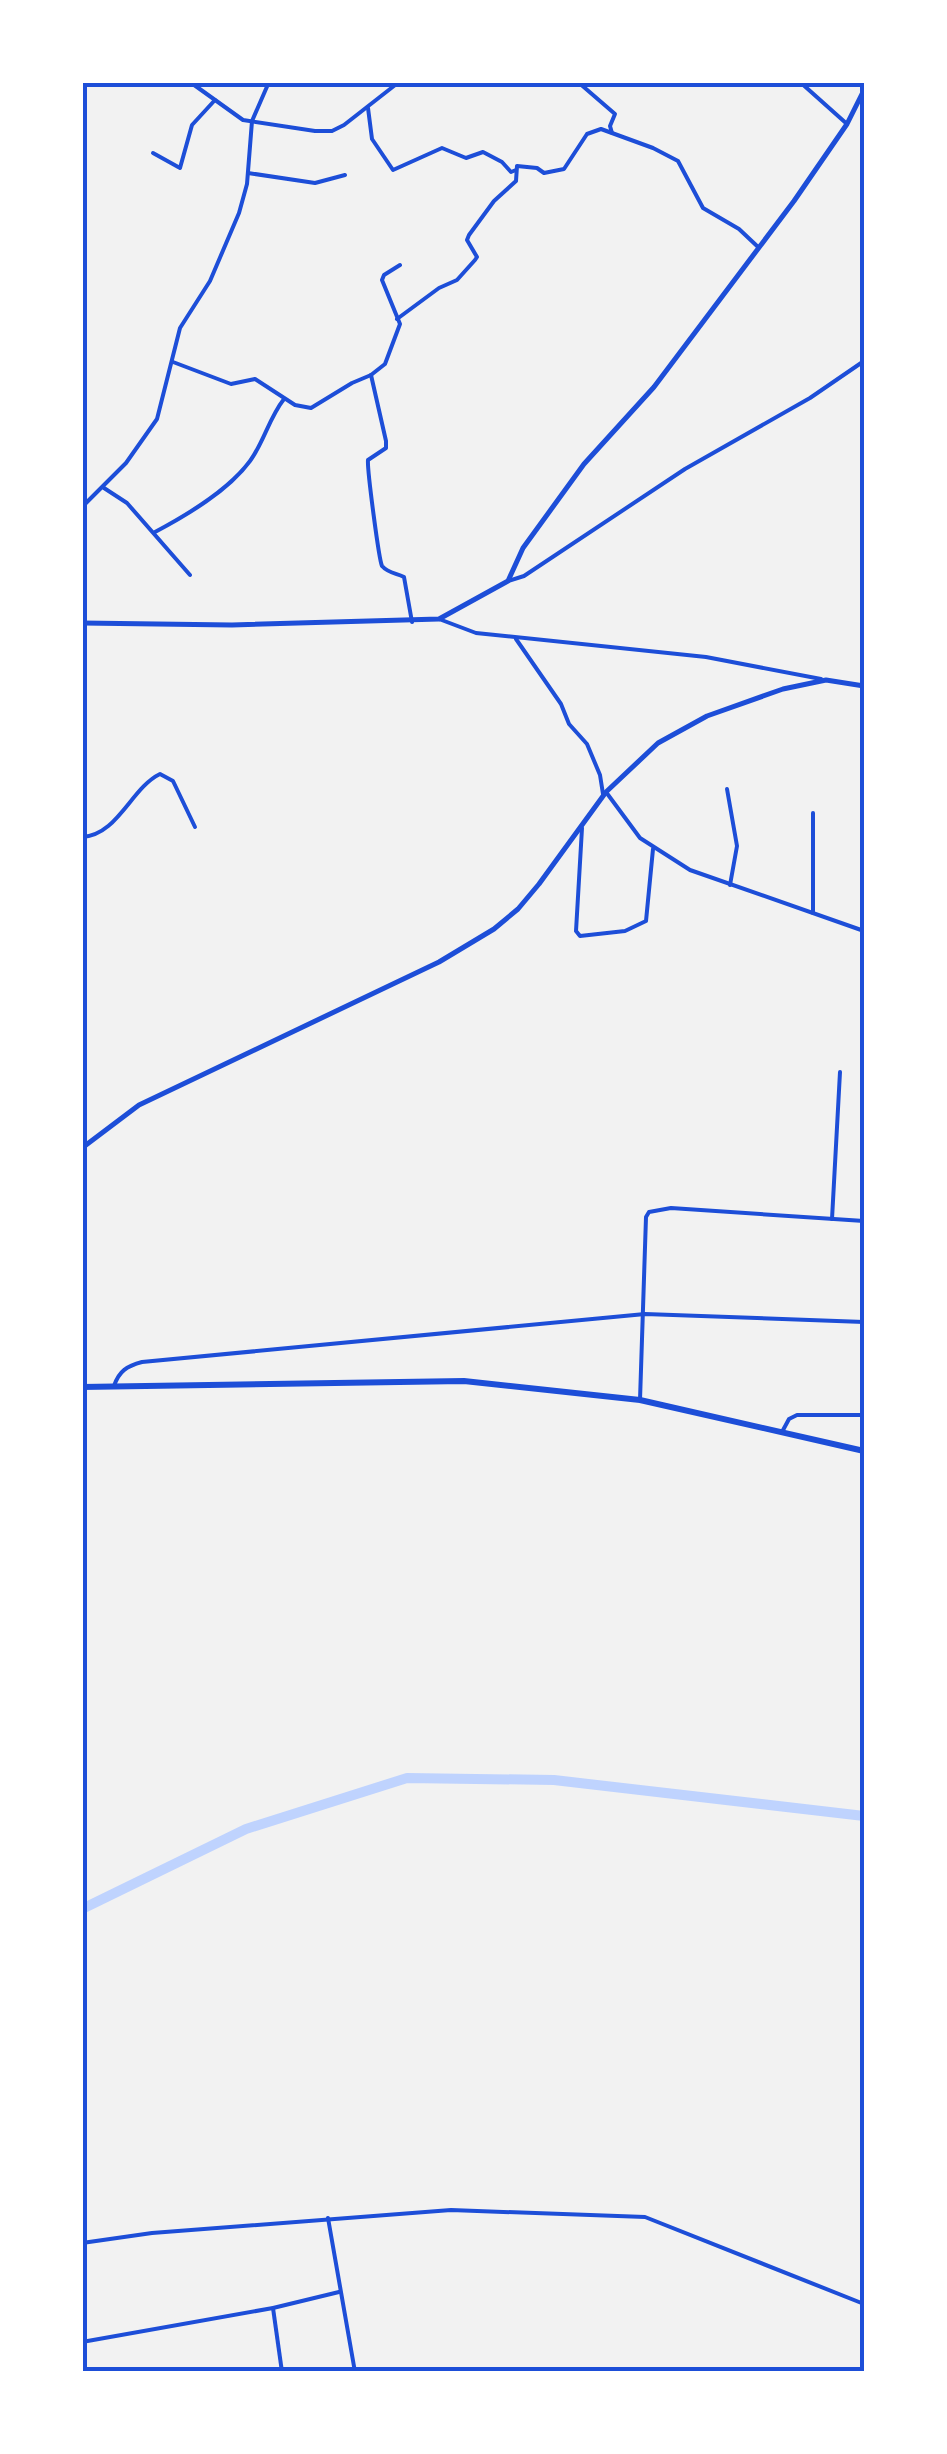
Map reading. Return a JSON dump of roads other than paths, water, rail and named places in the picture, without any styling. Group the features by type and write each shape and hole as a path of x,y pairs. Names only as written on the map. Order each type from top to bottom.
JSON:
{"highway":[{"path":"82,1387 464,1381 640,1400 864,1451"}],"street":[{"path":"190,82 243,120 332,131 399,82"},
{"path":"82,507 104,488 156,419 180,328 210,281 231,236 248,173 252,121 269,82"},
{"path":"578,82 615,114 610,126 612,133"},
{"path":"800,82 847,124"},
{"path":"508,581 523,548 584,464 654,387 794,201 847,124 864,90"},
{"path":"153,154 180,168 192,125 215,100"},
{"path":"368,108 372,138 393,170 442,148 466,158 483,152 502,162 510,172 517,166 537,168 544,173 559,172 586,134 601,129 678,162 703,208 739,229 757,246"},
{"path":"397,319 466,272 477,257 468,244 468,235 485,211 516,181 516,170"},
{"path":"248,173 315,183 345,175"},
{"path":"171,362 231,384 256,379 294,406 311,408 352,382 371,376 389,356 399,332 398,316 382,280 400,264"},
{"path":"439,620 524,576 685,470 810,398 864,361"},
{"path":"371,376 386,442 386,448 368,460 366,466 374,500 379,562 388,572 404,577 412,622"},
{"path":"155,532 205,500 248,464 284,398"},
{"path":"104,488 127,503 190,575"},
{"path":"82,623 174,626 439,620 476,633 706,656 864,686"},
{"path":"516,639 561,704 569,724 587,744 605,793 653,849 690,870 864,931"},
{"path":"82,1148 139,1105 467,948 518,909 605,793 658,743 707,716 783,689 826,680"},
{"path":"82,837 102,832 160,774 172,782 195,827"},
{"path":"728,789 736,846 730,884"},
{"path":"813,813 813,913"},
{"path":"582,824 576,931 580,936 625,931 646,921 653,849"},
{"path":"832,1219 840,1072"},
{"path":"640,1400 649,1212 671,1208 864,1221"},
{"path":"114,1387 117,1376 142,1362 645,1314 864,1322"},
{"path":"782,1432 789,1419 797,1415 864,1415"},
{"path":"82,2243 152,2233 451,2210 645,2217 864,2304"},
{"path":"328,2218 355,2372"},
{"path":"82,2342 340,2292"},
{"path":"273,2308 282,2372"}],"waterway":[{"path":"82,1909 246,1829 407,1778 554,1780 864,1816"}]}
